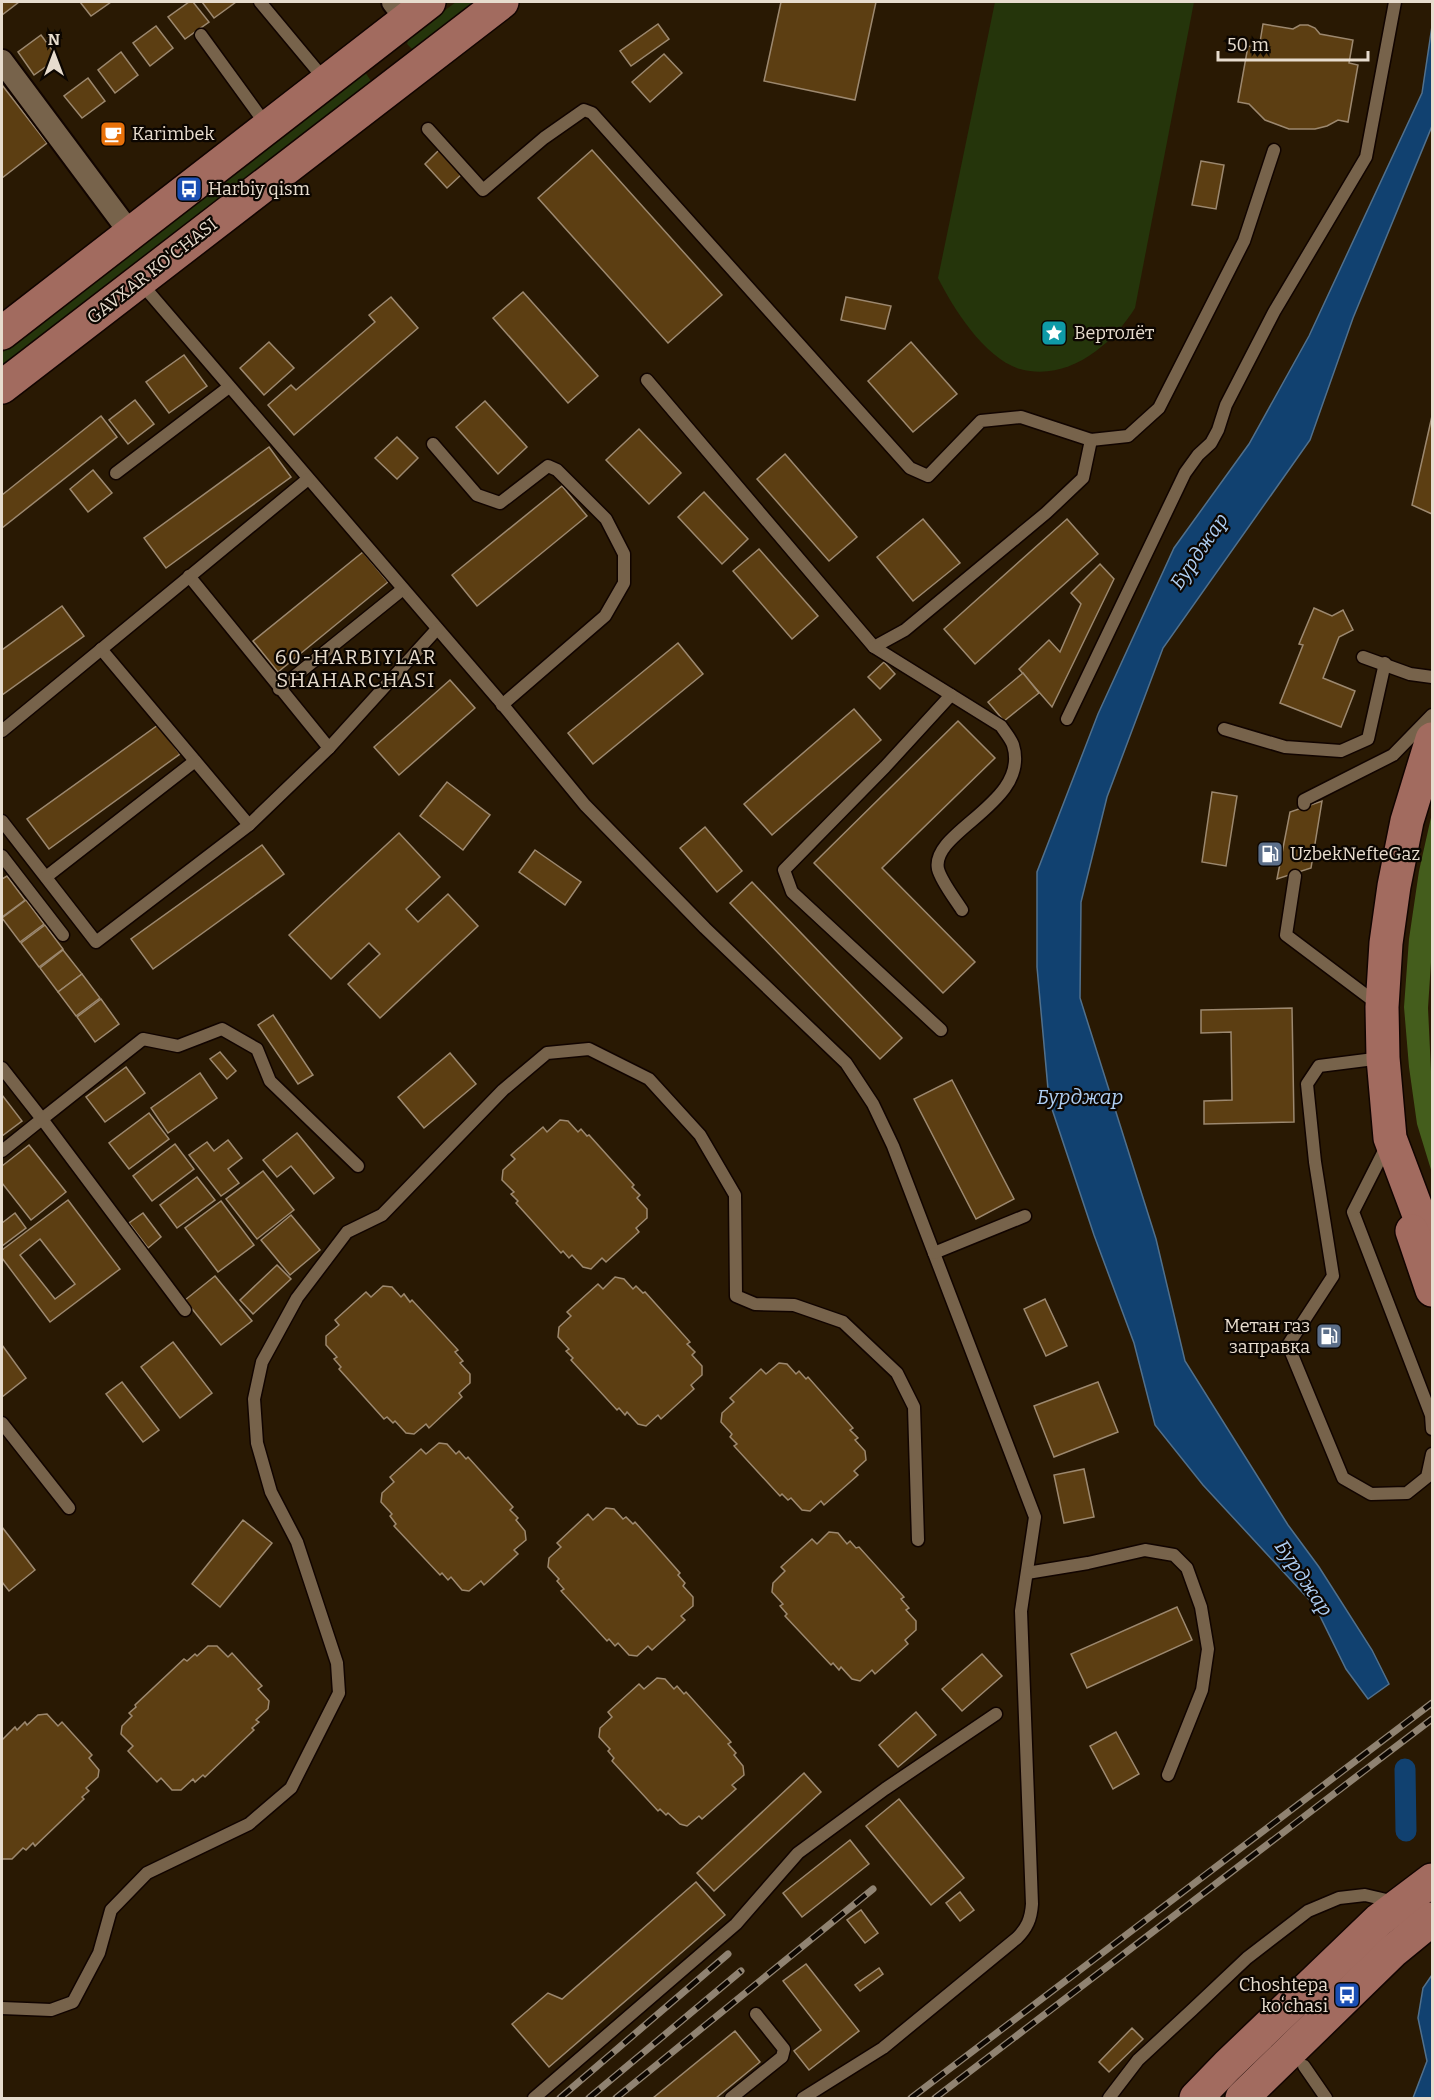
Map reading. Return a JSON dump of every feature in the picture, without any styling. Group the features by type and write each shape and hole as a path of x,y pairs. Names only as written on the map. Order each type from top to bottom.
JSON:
{"main road":[{"name":"GAVXAR KO'CHASI","path":"2,387 502,2"},
{"path":"3,331 368,48 409,7"},
{"path":"368,48 382,50 393,56 398,68 395,84"},
{"path":"1432,738 1407,821 1394,886 1386,943 1382,1008 1383,1058 1390,1138 1413,1235 1432,1290"},
{"path":"1390,1138 1432,1250"},
{"path":"1196,2098 1399,1903 1432,1880"},
{"path":"1242,2098 1393,1951 1424,1925"}],"street":[{"path":"2,61 131,234"}],"lane":[{"path":"260,2 326,81"},
{"path":"1067,719 1185,473 1211,443 1226,405 1274,312 1365,157 1395,2"},
{"path":"201,35 268,127"},
{"path":"428,129 483,190 544,138 584,110 592,113 910,468 928,476 981,421 1021,417 1091,440 1128,436 1159,408 1244,241 1274,150"},
{"path":"139,282 585,805 705,928 846,1063 884,1125 1035,1517 1021,1611 1031,1917 1017,1938 883,2048 803,2098"},
{"path":"646,380 874,646 1001,726 1013,744 1016,760 1013,775 1000,796 954,837 939,856 938,869 962,910"},
{"path":"116,473 229,387"},
{"path":"874,646 905,630 1046,513 1083,478 1091,440"},
{"path":"433,444 477,495 500,503 548,466 557,470 606,519 624,554 624,583 606,616 502,705"},
{"path":"2,731 308,478"},
{"path":"189,576 329,748"},
{"path":"279,689 403,589"},
{"path":"2,821 96,942 249,825 329,748 437,629"},
{"path":"101,649 249,825"},
{"path":"1363,657 1385,663 1410,674 1432,677"},
{"path":"1224,729 1285,747 1341,751 1368,739 1385,663"},
{"path":"941,1030 792,892 784,870 885,767 951,695"},
{"path":"1304,804 1304,800 1394,755 1432,715"},
{"path":"46,877 195,761"},
{"path":"2,856 63,935"},
{"path":"1295,876 1286,935 1382,1008"},
{"path":"2,1151 143,1039 178,1046 222,1029 257,1049 270,1081 358,1166"},
{"path":"2,2008 51,2010 73,2002 99,1953 111,1910 147,1873 249,1824 291,1788 339,1693 338,1673 337,1663 297,1542 271,1492 258,1443 254,1399 262,1362 297,1298 347,1232 382,1215 503,1090 547,1053 589,1049 649,1079 700,1135 735,1195 736,1296 755,1304 794,1305 843,1322 897,1373 914,1407 918,1540"},
{"path":"1383,1058 1319,1066 1307,1084 1315,1162 1333,1276 1288,1345 1343,1478 1371,1494 1407,1493 1430,1477 1432,1454"},
{"path":"2,1068 185,1310"},
{"path":"1390,1138 1353,1212 1431,1415 1432,1429"},
{"path":"934,1253 1024,1216"},
{"path":"2,1423 69,1508"},
{"path":"1027,1573 1088,1563 1145,1550 1174,1555 1187,1568 1201,1606 1208,1649 1202,1690 1168,1775"},
{"path":"534,2098 736,1924 798,1853 885,1789 996,1714"},
{"path":"1109,2098 1138,2060 1247,1958 1308,1911 1339,1898 1365,1895 1399,1903"},
{"path":"730,2098 782,2057 784,2049 756,2014"},
{"path":"1304,2066 1326,2098"}],"green space":[{"path":"456,2 480,2 413,50 407,44 409,37"},
{"path":"995,2 1194,2 1135,308 1114,335 1101,347 1071,365 1055,370 1038,372 1020,369 995,355 961,317 938,278"},
{"path":"365,72 373,84 2,369 2,353"},
{"path":"1432,813 1432,947 1428,1008 1432,1092 1432,1173 1417,1124 1404,1007 1409,939 1419,871"}],"water":[{"name":"Бурджар","path":"1432,26 1432,126 1353,318 1310,440 1163,648 1107,797 1081,902 1080,998 1156,1239 1185,1361 1288,1525 1319,1567 1372,1650 1389,1684 1368,1699 1346,1669 1315,1606 1203,1485 1155,1425 1134,1343 1094,1235 1049,1100 1037,967 1037,872 1098,714 1174,548 1249,444 1309,336 1422,93"},
{"path":"1432,1975 1432,2098 1413,2098 1427,2061 1418,2018 1423,1988"}],"building":[{"path":"2,2 19,2 2,15"},
{"path":"80,2 111,2 91,16"},
{"path":"189,2 193,2 209,22 185,39 168,17"},
{"path":"202,2 236,2 214,18"},
{"path":"781,2 876,2 855,100 764,81"},
{"path":"658,24 669,39 631,66 620,51"},
{"path":"1263,24 1293,29 1300,25 1308,25 1320,34 1353,40 1349,63 1358,65 1348,122 1338,120 1315,129 1289,129 1265,120 1249,104 1238,102 1248,46 1259,48"},
{"path":"156,26 173,48 150,66 133,43"},
{"path":"41,35 58,58 34,75 18,52"},
{"path":"121,52 138,75 115,93 98,70"},
{"path":"664,54 682,73 650,102 632,82"},
{"path":"88,78 105,101 82,118 64,96"},
{"path":"2,85 47,143 2,178"},
{"path":"439,150 462,174 447,188 425,164"},
{"path":"592,150 722,295 668,343 538,198"},
{"path":"1201,161 1224,165 1216,209 1192,205"},
{"path":"523,292 598,376 568,403 493,318"},
{"path":"391,297 418,328 294,435 268,405 291,385 296,390 375,322 369,315"},
{"path":"846,297 891,306 885,329 841,320"},
{"path":"269,342 294,368 264,395 240,368"},
{"path":"911,342 957,394 913,432 868,381"},
{"path":"184,355 207,386 169,413 146,382"},
{"path":"135,400 154,424 128,444 109,420"},
{"path":"485,401 527,447 498,474 456,427"},
{"path":"101,416 117,437 2,528 2,495"},
{"path":"1432,416 1432,514 1412,505"},
{"path":"639,429 681,473 649,504 606,460"},
{"path":"397,437 418,458 397,479 375,458"},
{"path":"269,447 291,477 166,568 144,538"},
{"path":"785,454 857,537 829,561 757,479"},
{"path":"93,470 112,493 88,512 70,489"},
{"path":"562,486 587,516 477,606 452,575"},
{"path":"704,492 748,539 722,564 678,517"},
{"path":"923,519 960,563 913,601 877,557"},
{"path":"1067,519 1098,554 975,664 944,629"},
{"path":"759,549 818,616 792,639 733,571"},
{"path":"363,552 388,582 278,672 253,641"},
{"path":"1100,564 1114,579 1052,707 1019,669 1049,640 1060,652 1081,604 1071,593"},
{"path":"62,606 84,636 2,695 2,650"},
{"path":"1314,608 1332,616 1343,610 1353,630 1339,637 1323,678 1355,691 1341,727 1280,703 1303,645 1299,644"},
{"path":"678,643 703,674 593,764 568,733"},
{"path":"884,662 895,674 880,689 868,677"},
{"path":"1023,673 1039,693 1004,721 988,702"},
{"path":"450,680 475,708 399,775 374,747"},
{"path":"854,709 881,740 772,835 744,804"},
{"path":"958,721 995,758 882,868 975,962 943,993 814,863"},
{"path":"158,725 180,754 49,849 27,819"},
{"path":"447,782 490,815 463,850 420,816"},
{"path":"1212,792 1237,796 1226,866 1202,862"},
{"path":"1322,801 1311,868 1277,879 1290,812"},
{"path":"705,827 742,871 717,892 680,848"},
{"path":"399,833 440,877 406,909 418,922 448,894 478,926 380,1018 348,984 380,954 369,943 331,979 289,935"},
{"path":"262,845 284,874 153,969 131,939"},
{"path":"535,850 581,882 565,905 519,872"},
{"path":"7,876 25,900 2,917 2,879"},
{"path":"752,882 902,1038 880,1059 730,903"},
{"path":"26,900 44,924 20,942 2,918"},
{"path":"45,925 63,949 39,967 21,943"},
{"path":"63,950 82,974 58,992 40,968"},
{"path":"82,974 100,998 76,1016 58,992"},
{"path":"101,999 119,1024 95,1042 77,1017"},
{"path":"1292,1008 1294,1122 1204,1124 1204,1101 1232,1100 1231,1032 1201,1033 1201,1010"},
{"path":"273,1015 313,1075 298,1084 258,1025"},
{"path":"220,1052 236,1071 227,1079 210,1059"},
{"path":"450,1053 476,1084 424,1128 398,1097"},
{"path":"126,1067 145,1093 105,1122 86,1097"},
{"path":"200,1073 217,1098 168,1133 151,1108"},
{"path":"952,1080 1014,1199 976,1219 914,1099"},
{"path":"2,1095 22,1121 2,1136"},
{"path":"149,1113 169,1139 129,1169 109,1143"},
{"path":"560,1120 568,1121 578,1132 581,1129 587,1136 589,1135 634,1185 632,1187 640,1195 637,1198 647,1209 647,1218 636,1228 639,1232 606,1262 602,1258 591,1269 583,1267 572,1255 569,1258 563,1251 561,1253 516,1203 518,1201 511,1194 514,1192 502,1180 503,1170 515,1159 511,1155 543,1127 547,1132"},
{"path":"297,1133 334,1178 314,1194 291,1166 277,1177 263,1160"},
{"path":"228,1140 242,1158 228,1169 239,1183 221,1196 189,1155 207,1142 214,1151"},
{"path":"175,1144 194,1169 152,1201 133,1176"},
{"path":"29,1145 66,1192 31,1220 2,1183 2,1166"},
{"path":"263,1171 294,1210 257,1239 226,1199"},
{"path":"197,1177 215,1200 177,1228 160,1205"},
{"path":"68,1200 120,1269 50,1322 2,1258 2,1250","holes":["40,1239 75,1284 55,1299 20,1255"]},
{"path":"221,1201 254,1245 218,1272 185,1228"},
{"path":"15,1213 26,1228 2,1246 2,1223"},
{"path":"143,1213 161,1237 148,1248 129,1223"},
{"path":"291,1215 320,1250 290,1275 261,1240"},
{"path":"277,1265 291,1279 253,1314 240,1300"},
{"path":"215,1276 252,1321 221,1345 185,1300"},
{"path":"615,1277 624,1279 633,1289 636,1286 643,1293 645,1292 690,1342 687,1344 695,1352 692,1355 702,1366 702,1375 691,1385 694,1389 661,1419 658,1415 646,1426 638,1424 627,1412 625,1415 619,1408 617,1410 571,1360 573,1358 566,1351 569,1349 558,1337 559,1327 571,1316 567,1312 598,1284 603,1289"},
{"path":"383,1286 392,1287 401,1297 404,1294 410,1302 412,1300 458,1350 455,1352 463,1361 460,1363 470,1374 470,1383 459,1393 462,1397 429,1428 426,1424 414,1434 406,1433 395,1421 393,1423 387,1417 384,1419 339,1369 341,1367 334,1359 337,1357 326,1345 326,1336 339,1325 335,1320 366,1292 371,1297"},
{"path":"1045,1299 1067,1346 1046,1356 1024,1309"},
{"path":"173,1342 212,1393 180,1418 141,1367"},
{"path":"2,1345 26,1378 2,1397"},
{"path":"779,1363 787,1364 796,1374 799,1371 806,1379 808,1377 853,1428 850,1430 858,1438 855,1440 865,1451 866,1460 854,1471 858,1475 824,1505 821,1501 810,1511 802,1510 791,1498 788,1500 782,1494 780,1496 734,1446 737,1444 730,1437 732,1434 721,1422 722,1413 734,1402 730,1398 761,1369 766,1374"},
{"path":"122,1382 159,1430 143,1442 106,1394"},
{"path":"1098,1382 1118,1432 1054,1457 1034,1406"},
{"path":"439,1443 447,1444 456,1454 459,1451 466,1459 468,1457 513,1507 510,1510 518,1518 516,1520 525,1531 526,1540 514,1550 518,1554 484,1585 481,1581 469,1591 462,1590 451,1577 448,1580 442,1573 440,1575 394,1526 396,1524 390,1516 392,1514 381,1502 382,1493 394,1482 390,1477 421,1449 426,1454"},
{"path":"1084,1469 1094,1517 1064,1523 1054,1475"},
{"path":"606,1508 614,1509 623,1519 626,1517 633,1524 635,1522 680,1573 678,1575 685,1583 683,1586 693,1597 693,1606 681,1616 685,1620 652,1650 648,1646 637,1656 629,1655 618,1643 615,1646 609,1639 607,1641 561,1591 564,1589 557,1581 559,1579 548,1567 549,1558 561,1547 557,1543 588,1514 593,1520"},
{"path":"243,1520 272,1543 220,1607 192,1584"},
{"path":"2,1527 35,1570 9,1591 2,1582"},
{"path":"829,1532 838,1533 847,1544 850,1541 856,1548 859,1547 904,1597 901,1599 909,1608 906,1610 916,1621 916,1630 905,1640 908,1644 875,1674 872,1670 860,1681 852,1679 841,1667 839,1670 833,1663 831,1665 785,1616 787,1614 780,1606 783,1604 772,1592 773,1583 785,1571 781,1567 812,1539 817,1544"},
{"path":"1177,1607 1192,1640 1087,1688 1071,1654"},
{"path":"208,1646 217,1646 228,1657 232,1653 262,1686 258,1689 269,1701 268,1709 256,1720 259,1722 252,1728 254,1730 205,1777 203,1775 195,1782 193,1779 181,1790 172,1790 161,1778 157,1782 128,1751 133,1746 121,1734 122,1726 132,1716 129,1713 136,1707 135,1705 184,1659 187,1661 195,1654 197,1656"},
{"path":"982,1654 1002,1676 962,1711 942,1689"},
{"path":"657,1678 665,1679 674,1689 677,1686 684,1694 686,1692 731,1742 728,1744 743,1766 744,1775 732,1785 736,1789 702,1819 699,1816 687,1826 680,1824 668,1813 666,1815 660,1809 658,1811 612,1761 614,1758 608,1751 610,1749 599,1737 600,1728 612,1717 608,1712 639,1684 644,1689"},
{"path":"916,1712 936,1735 898,1767 879,1745"},
{"path":"47,1714 58,1726 62,1722 92,1755 89,1758 99,1770 98,1777 86,1788 89,1791 82,1797 84,1799 35,1846 33,1843 26,1850 23,1848 12,1859 2,1859 2,1740 15,1727 17,1730 25,1722 27,1725 38,1715"},
{"path":"1116,1732 1139,1774 1113,1789 1090,1746"},
{"path":"804,1773 821,1792 714,1891 697,1873"},
{"path":"899,1799 964,1878 931,1905 866,1826"},
{"path":"850,1840 869,1864 802,1917 783,1893"},
{"path":"696,1882 725,1915 549,2067 512,2024 548,1993 562,1999"},
{"path":"960,1892 974,1910 960,1921 946,1903"},
{"path":"861,1910 878,1933 865,1943 847,1920"},
{"path":"806,1964 859,2031 809,2070 794,2051 821,2030 783,1981"},
{"path":"879,1968 883,1974 860,1991 855,1985"},
{"path":"1132,2028 1143,2039 1109,2072 1099,2062"},
{"path":"735,2031 760,2062 716,2098 653,2098"}],"waterway":[{"name":"Бурджар","path":"1405,1769 1406,1831"}],"railway":[{"path":"911,2098 1432,1703"},
{"path":"935,2098 1432,1719"},
{"path":"616,2098 873,1889"},
{"path":"560,2098 728,1954"},
{"path":"589,2098 741,1971"}],"place":[{"name":"Karimbek","path":"113,134"},
{"name":"Harbiy qism","path":"189,189"},
{"name":"Вертолёт","path":"1054,333"},
{"name":"UzbekNefteGaz","path":"1270,854"},
{"name":"Метан газ заправка","path":"1329,1336"},
{"name":"Choshtepa koʻchasi","path":"1347,1995"}],"district":[{"name":"60-HARBIYLAR SHAHARCHASI","path":"356,668"}]}
